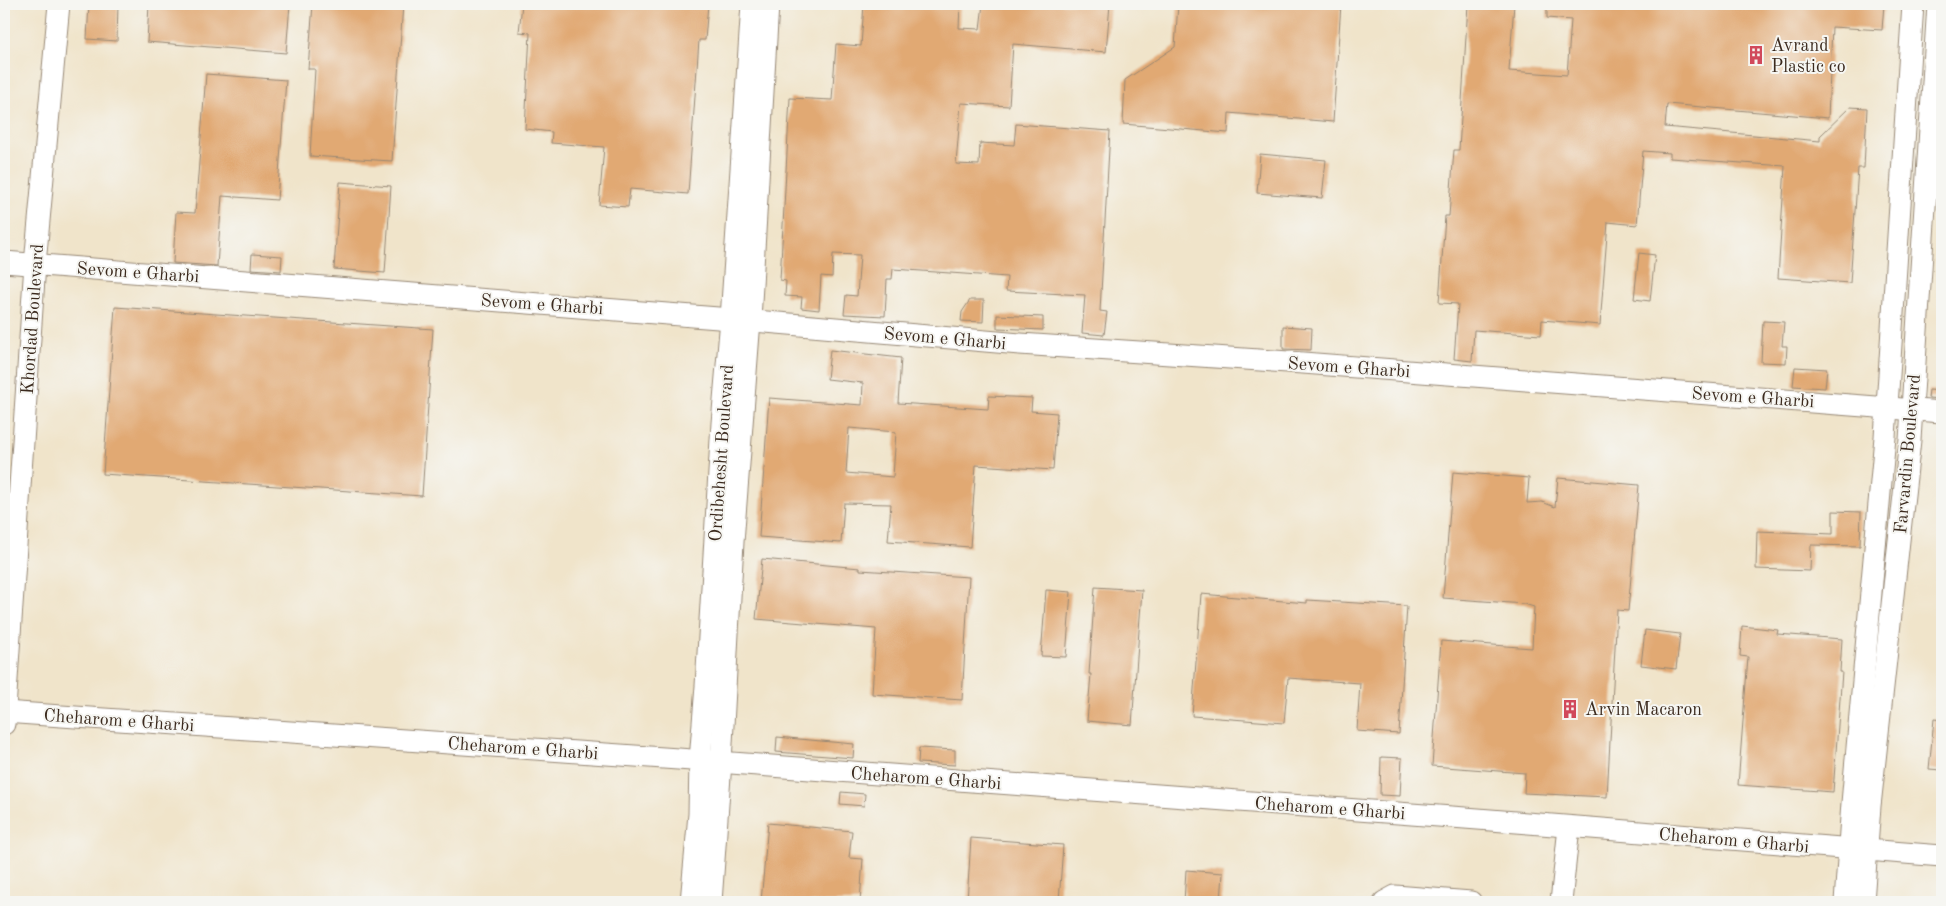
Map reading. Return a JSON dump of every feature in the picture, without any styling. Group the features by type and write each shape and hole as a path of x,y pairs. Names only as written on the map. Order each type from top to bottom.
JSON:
{"street":[{"name":"Khordad Boulevard","path":"4,716 36,264 59,4"},
{"name":"Ordibehesht Boulevard","path":"711,902 733,542 752,4"},
{"name":"Ordibehesht Boulevard","path":"691,902 699,814 700,760 722,423 741,320 768,4"},
{"name":"Farvardin Boulevard","path":"1845,902 1856,874 1858,851 1913,4"},
{"name":"Farvardin Boulevard","path":"1861,805 1910,440 1938,4"},
{"name":"Sevom e Gharbi","path":"4,262 1020,344 1304,363 1942,412"},
{"path":"1889,372 1894,391 1900,393 1905,391 1914,373"},
{"path":"1885,437 1892,422 1898,420 1907,428 1910,440"},
{"name":"Cheharom e Gharbi","path":"4,716 700,760 1942,856"},
{"path":"1561,902 1569,827"},
{"name":"Farvardin Boulevard","path":"1856,874 1864,902"},
{"path":"1384,902 1395,896 1471,902"}],"building":[{"path":"89,4 118,4 117,41 87,39"},
{"path":"149,4 290,4 286,53 147,42"},
{"path":"313,4 403,4 392,161 310,156 315,69 308,69"},
{"path":"522,4 708,4 705,40 699,40 688,194 630,189 628,207 599,205 604,147 551,143 552,132 525,129 530,33 519,32"},
{"path":"864,4 960,4 959,28 980,29 983,4 1110,4 1106,52 1013,44 1009,106 961,103 956,164 979,165 980,143 1014,145 1016,124 1110,131 1100,311 1107,312 1104,335 1082,333 1085,295 1006,291 1007,277 893,269 892,279 887,279 885,316 844,314 846,295 857,296 860,255 833,254 832,277 821,276 819,310 801,308 802,297 785,296 786,281 780,280 790,98 832,100 836,44 861,46"},
{"path":"1178,4 1341,4 1333,122 1229,113 1228,133 1123,124 1125,80 1175,47"},
{"path":"1468,4 1514,4 1509,71 1567,75 1571,20 1547,18 1547,4 1884,4 1882,30 1832,27 1828,118 1667,104 1665,127 1820,141 1820,136 1850,107 1867,108 1864,168 1858,168 1850,283 1778,278 1785,166 1670,158 1670,153 1643,151 1637,225 1608,222 1600,325 1542,320 1541,335 1474,330 1472,361 1454,359 1458,304 1439,303 1445,216 1449,216 1454,150 1459,150"},
{"path":"206,74 286,80 277,200 222,196 217,266 173,263 176,212 195,213"},
{"path":"1260,154 1326,160 1322,198 1257,193"},
{"path":"340,182 391,186 385,273 334,269"},
{"path":"1639,253 1655,255 1650,301 1634,299"},
{"path":"252,254 282,256 281,271 251,269"},
{"path":"970,300 984,300 983,322 961,321 962,312"},
{"path":"115,307 433,329 422,496 103,474"},
{"path":"997,315 1043,317 1043,330 997,328"},
{"path":"1763,321 1784,322 1782,346 1787,346 1786,363 1761,362"},
{"path":"1283,326 1312,328 1311,350 1283,349"},
{"path":"830,350 901,358 898,403 988,409 989,396 1032,398 1031,411 1057,413 1053,470 976,465 970,547 888,541 891,504 844,503 841,543 759,537 769,398 862,405 863,383 827,379","holes":["849,428 896,432 893,477 846,473"]},
{"path":"1795,367 1827,369 1825,388 1793,386"},
{"path":"1929,390 1942,391 1942,399 1928,398"},
{"path":"1453,472 1529,478 1527,503 1542,502 1555,507 1558,478 1639,485 1628,611 1617,610 1607,797 1524,793 1525,773 1432,766 1441,641 1532,648 1534,607 1524,604 1443,598"},
{"path":"1833,511 1861,512 1860,546 1811,545 1810,571 1756,569 1757,531 1833,534"},
{"path":"762,559 860,568 860,570 969,577 962,700 872,694 876,629 756,619"},
{"path":"1095,587 1142,590 1132,725 1087,721"},
{"path":"1046,590 1071,592 1066,657 1041,656"},
{"path":"1201,594 1307,603 1307,600 1407,606 1399,734 1357,731 1360,683 1288,678 1284,723 1192,716"},
{"path":"1742,626 1778,630 1777,634 1842,639 1840,672 1842,672 1833,792 1738,785 1748,657 1740,656"},
{"path":"1645,630 1680,634 1676,669 1641,665"},
{"path":"1934,719 1942,720 1942,770 1929,769"},
{"path":"777,737 854,744 853,758 776,752"},
{"path":"919,748 955,750 955,765 918,763"},
{"path":"1381,757 1402,758 1400,796 1380,795"},
{"path":"841,792 865,794 864,806 840,804"},
{"path":"768,823 852,831 849,858 863,859 860,902 761,902"},
{"path":"971,838 1063,845 1059,902 967,902"},
{"path":"1186,870 1223,873 1221,902 1184,902"}],"place":[{"name":"Avrand Plastic co","path":"1756,55"},
{"name":"Arvin Macaron","path":"1570,709"}]}
